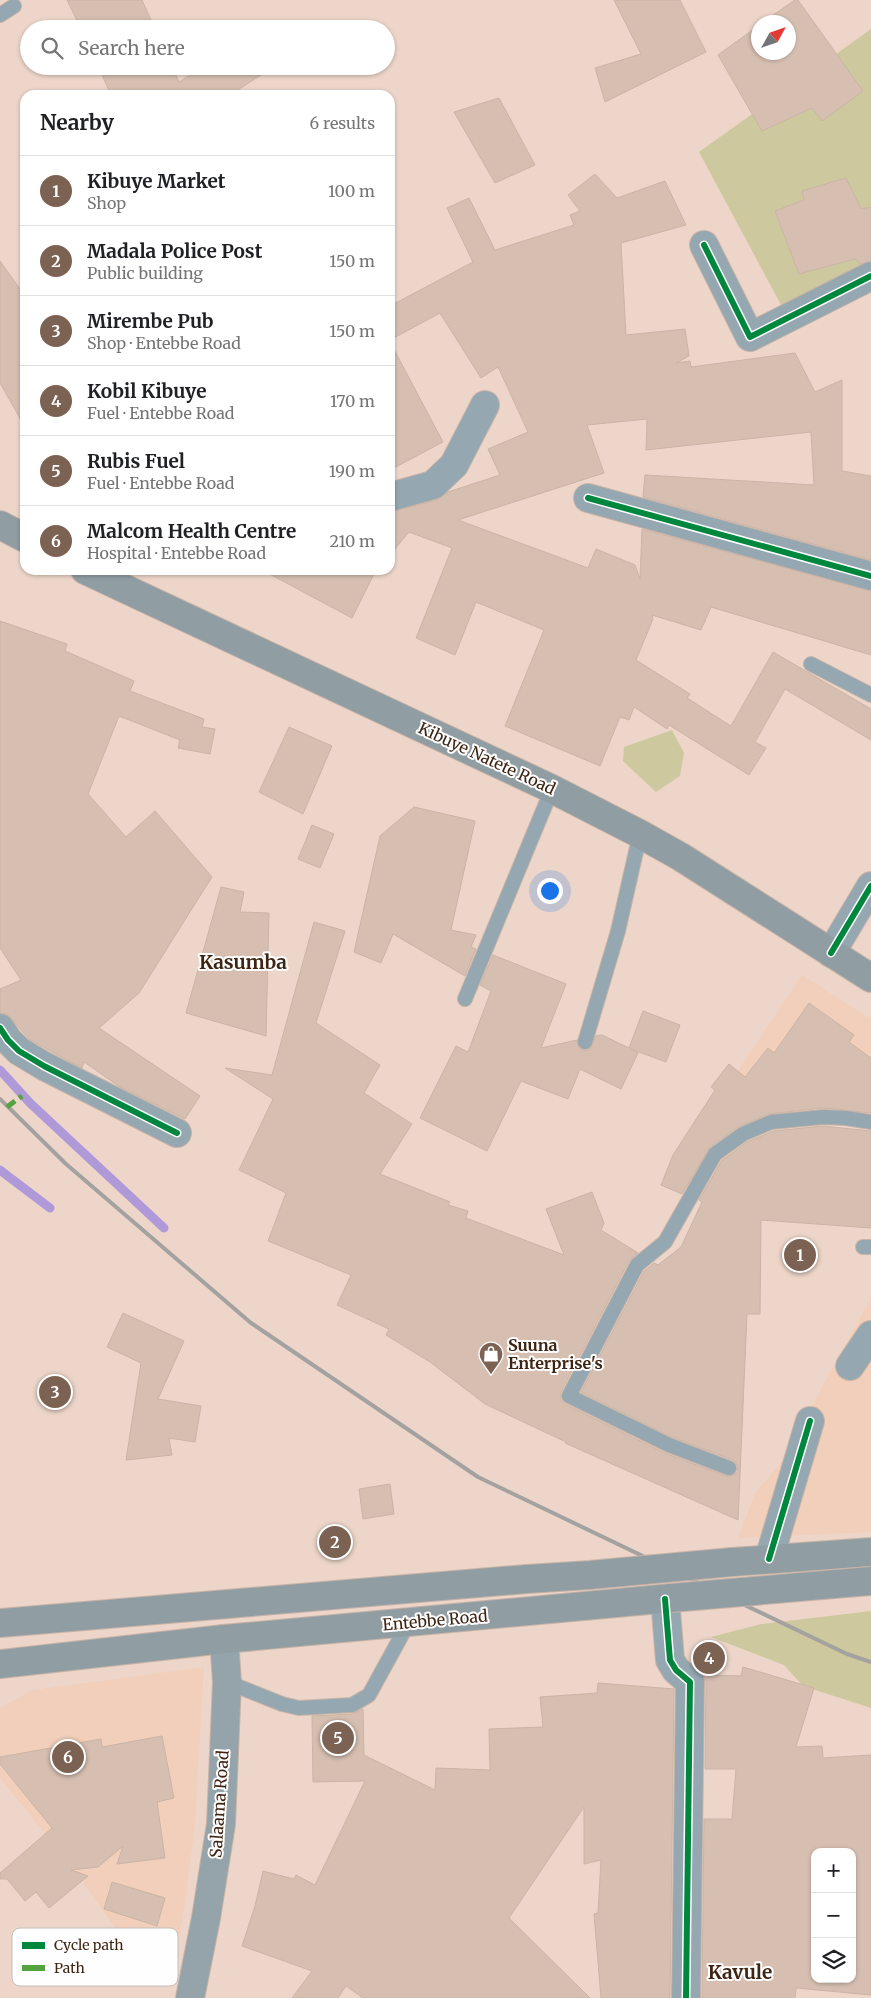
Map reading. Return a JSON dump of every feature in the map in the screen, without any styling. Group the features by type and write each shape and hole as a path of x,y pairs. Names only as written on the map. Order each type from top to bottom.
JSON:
{"main road":[{"path":"0,525 20,535"},
{"name":"Kibuye Natete Road","path":"96,575 552,789 640,834 682,858 871,978"},
{"name":"Entebbe Road","path":"0,1623 871,1552"},
{"name":"Entebbe Road","path":"0,1664 224,1639 871,1581"},
{"name":"Salaama Road","path":"190,1998 206,1918 221,1824 227,1682 224,1639"}],"street":[{"path":"704,245 750,337 871,276"},
{"path":"395,496 434,485 454,465 486,405"},
{"path":"588,498 871,576"},
{"path":"831,952 871,886"},
{"path":"0,1028 19,1051 44,1066 177,1133"},
{"path":"850,1366 871,1335"},
{"path":"769,1559 810,1421"},
{"path":"668,1599 670,1660 676,1670 690,1682 686,1998"}],"lane":[{"path":"0,15 14,6"},
{"path":"811,664 871,695"},
{"path":"465,998 552,789"},
{"path":"584,1042 618,931 640,834"},
{"path":"729,1468 669,1445 569,1396 637,1265 665,1242 715,1154 743,1134 771,1122 823,1117 871,1122"},
{"path":"227,1682 282,1704 299,1708 352,1705 369,1695 409,1622"}],"shaded area":[{"path":"871,29 871,273 787,316 699,152"},
{"path":"672,730 684,753 680,776 656,792 623,761 624,747"},
{"path":"802,975 871,1019 871,1114 797,1106 731,1081"},
{"path":"871,1298 871,1532 738,1538 755,1493 780,1464"},
{"path":"871,1611 871,1708 803,1686 784,1665 711,1637 761,1624"},
{"path":"204,1667 195,1825 183,1917 178,1939 178,1928 115,1928 69,1862 0,1778 0,1708 33,1690"}],"building":[{"path":"67,0 142,0 151,20 77,20"},
{"path":"614,0 680,0 706,52 605,102 595,68 641,54"},
{"path":"795,0 798,0 863,91 822,121 812,108 762,131 718,55 751,31 751,60 796,60 796,15 773,15"},
{"path":"102,75 176,75 179,82 190,75 261,75 238,90 109,90"},
{"path":"499,98 535,165 495,183 454,112"},
{"path":"595,174 617,198 665,181 686,225 621,243 626,335 685,329 689,356 676,363 690,361 691,367 795,353 815,392 842,380 842,471 871,476 871,560 643,497 645,475 814,485 811,432 646,450 647,419 587,425 604,473 458,520 588,568 596,549 635,565 640,579 642,529 871,591 871,655 711,607 701,630 652,615 653,619 636,660 690,694 687,698 731,726 773,652 871,709 871,740 785,689 755,742 766,748 749,775 669,725 667,729 634,707 629,720 620,717 600,766 505,726 544,630 476,602 455,655 416,638 452,548 409,532 395,549 395,511 437,500 448,492 500,475 488,449 528,432 498,367 481,378 440,313 395,337 395,303 473,262 447,208 469,198 495,250 574,225 570,215 580,211 568,195"},
{"path":"846,178 861,209 871,207 871,261 861,264 855,259 799,274 775,211 804,200 802,191"},
{"path":"0,261 20,289 20,418 0,383"},
{"path":"395,351 443,442 395,467"},
{"path":"271,575 374,575 352,618"},
{"path":"0,621 67,644 65,651 134,681 130,691 204,719 202,727 215,729 210,754 178,748 180,740 119,716 88,794 126,837 155,811 212,877 139,993 99,1028 200,1096 185,1119 120,1087 84,1062 82,1068 29,1039 7,1014 0,1013 0,989 21,980 0,948"},
{"path":"289,727 332,746 303,814 259,792"},
{"path":"414,807 475,821 451,930 476,935 471,947 476,949 465,976 393,934 381,963 354,952 380,836"},
{"path":"312,825 334,834 320,868 298,859"},
{"path":"221,887 244,892 240,912 269,913 266,1036 186,1013"},
{"path":"314,922 345,931 316,1023 380,1065 364,1093 412,1124 380,1174 450,1202 448,1205 468,1211 466,1218 564,1255 546,1209 592,1192 604,1223 601,1230 638,1253 629,1261 561,1392 561,1400 565,1404 665,1453 726,1476 731,1476 737,1472 738,1466 733,1460 672,1437 581,1392 644,1271 654,1263 658,1265 681,1247 702,1202 699,1200 722,1160 747,1142 773,1131 823,1126 871,1131 871,1228 761,1220 760,1314 747,1314 738,1520 565,1443 485,1404 430,1362 386,1335 389,1329 337,1305 351,1275 268,1241 286,1193 239,1170 273,1099 225,1068 272,1075"},
{"path":"493,955 566,984 541,1048 577,1040 579,1048 587,1051 591,1048 596,1036 602,1035 629,1048 643,1011 680,1025 666,1062 631,1049 638,1053 621,1089 580,1069 568,1099 521,1081 487,1151 420,1118 456,1046 468,1052 491,991 480,985"},
{"path":"809,1003 854,1035 849,1042 871,1058 871,1113 823,1108 768,1114 738,1127 710,1147 682,1194 661,1185 673,1155 715,1090 711,1087 729,1064 745,1077 768,1048 774,1053"},
{"path":"123,1313 184,1341 158,1399 201,1406 195,1442 169,1438 172,1455 126,1460 141,1363 107,1347"},
{"path":"390,1484 394,1514 363,1519 359,1489"},
{"path":"743,1667 814,1688 796,1747 822,1746 823,1758 871,1755 871,1995 796,1988 795,1998 702,1998 704,1819 732,1819 736,1769 705,1769 706,1682 704,1675 741,1676"},
{"path":"598,1683 674,1689 670,1998 601,1998 594,1914 598,1913 601,1860 584,1864 584,1807 509,1918 590,1998 363,1998 346,1986 338,1998 292,1998 312,1971 242,1946 255,1906 263,1871 294,1879 296,1875 315,1885 365,1781 313,1782 312,1716 352,1714 363,1709 364,1755 435,1790 436,1768 490,1770 489,1729 543,1727 540,1697 597,1693"},
{"path":"162,1736 174,1798 157,1802 165,1858 117,1864 123,1846 98,1867 71,1870 88,1876 49,1908 36,1892 25,1901 7,1879 0,1879 0,1873 52,1828 0,1764 0,1757 101,1739 102,1747"},
{"path":"112,1882 165,1898 157,1926 104,1909"}],"waterway":[{"path":"0,1070 30,1103 164,1228"},
{"path":"0,1170 50,1208"}],"railway":[{"path":"0,1099 66,1164 251,1323 478,1477 847,1654 871,1662"}],"marked path":[{"path":"7,1107 22,1096"}],"cycle path":[{"path":"704,245 750,337 871,276"},
{"path":"588,498 871,576"},
{"path":"831,953 871,886"},
{"path":"0,1028 19,1051 44,1066 177,1133"},
{"path":"769,1559 810,1421"},
{"path":"665,1599 670,1660 676,1670 690,1682 686,1998"}],"place":[{"name":"Kibuye Market","path":"800,1255"},
{"name":"Suuna Enterprise's","path":"491,1375"},
{"name":"Mirembe Pub","path":"55,1392"},
{"name":"Madala Police Post","path":"335,1542"},
{"name":"Kobil Kibuye","path":"709,1658"},
{"name":"Rubis Fuel","path":"338,1738"},
{"name":"Malcom Health Centre","path":"68,1757"}],"district":[{"name":"Kasumba","path":"243,962"},
{"name":"Kavule","path":"740,1972"}]}
